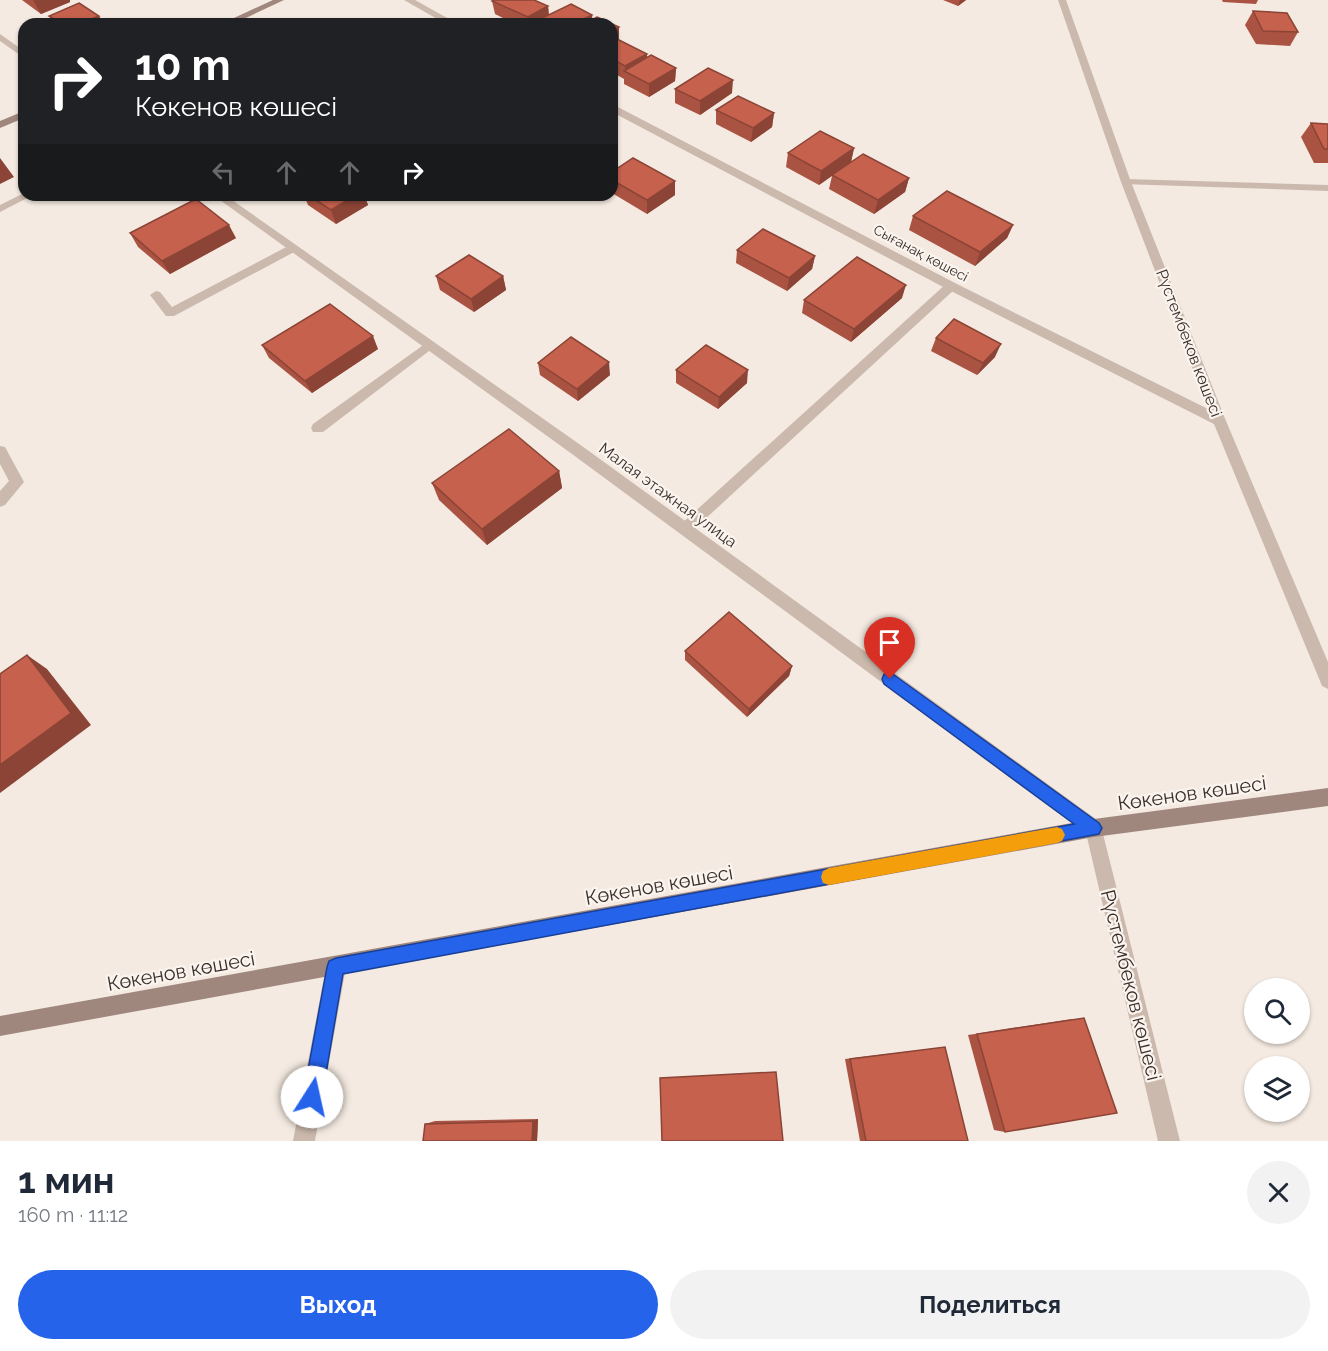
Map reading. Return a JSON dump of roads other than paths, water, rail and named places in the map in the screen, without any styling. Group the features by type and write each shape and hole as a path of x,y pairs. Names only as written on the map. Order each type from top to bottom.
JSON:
{"street":[{"path":"240,18 280,0"},
{"path":"408,0 442,18"},
{"name":"Рүстембеков көшесі","path":"1062,0 1126,182 1219,421 1328,681"},
{"path":"0,38 18,51"},
{"name":"Сығанақ көшесі","path":"618,111 951,286 1219,421"},
{"path":"0,125 18,117"},
{"path":"1126,182 1328,188"},
{"path":"0,209 18,200"},
{"name":"Малая этажная улица","path":"226,201 685,529 1094,828"},
{"path":"156,295 170,313 292,248"},
{"path":"685,529 951,286"},
{"path":"318,428 429,345"},
{"path":"0,451 17,482 0,501"},
{"name":"Көкенов көшесі","path":"0,1026 1094,828 1328,797"},
{"name":"Рүстембеков көшесі","path":"1094,828 1169,1141"},
{"path":"304,1141 336,967"}]}
